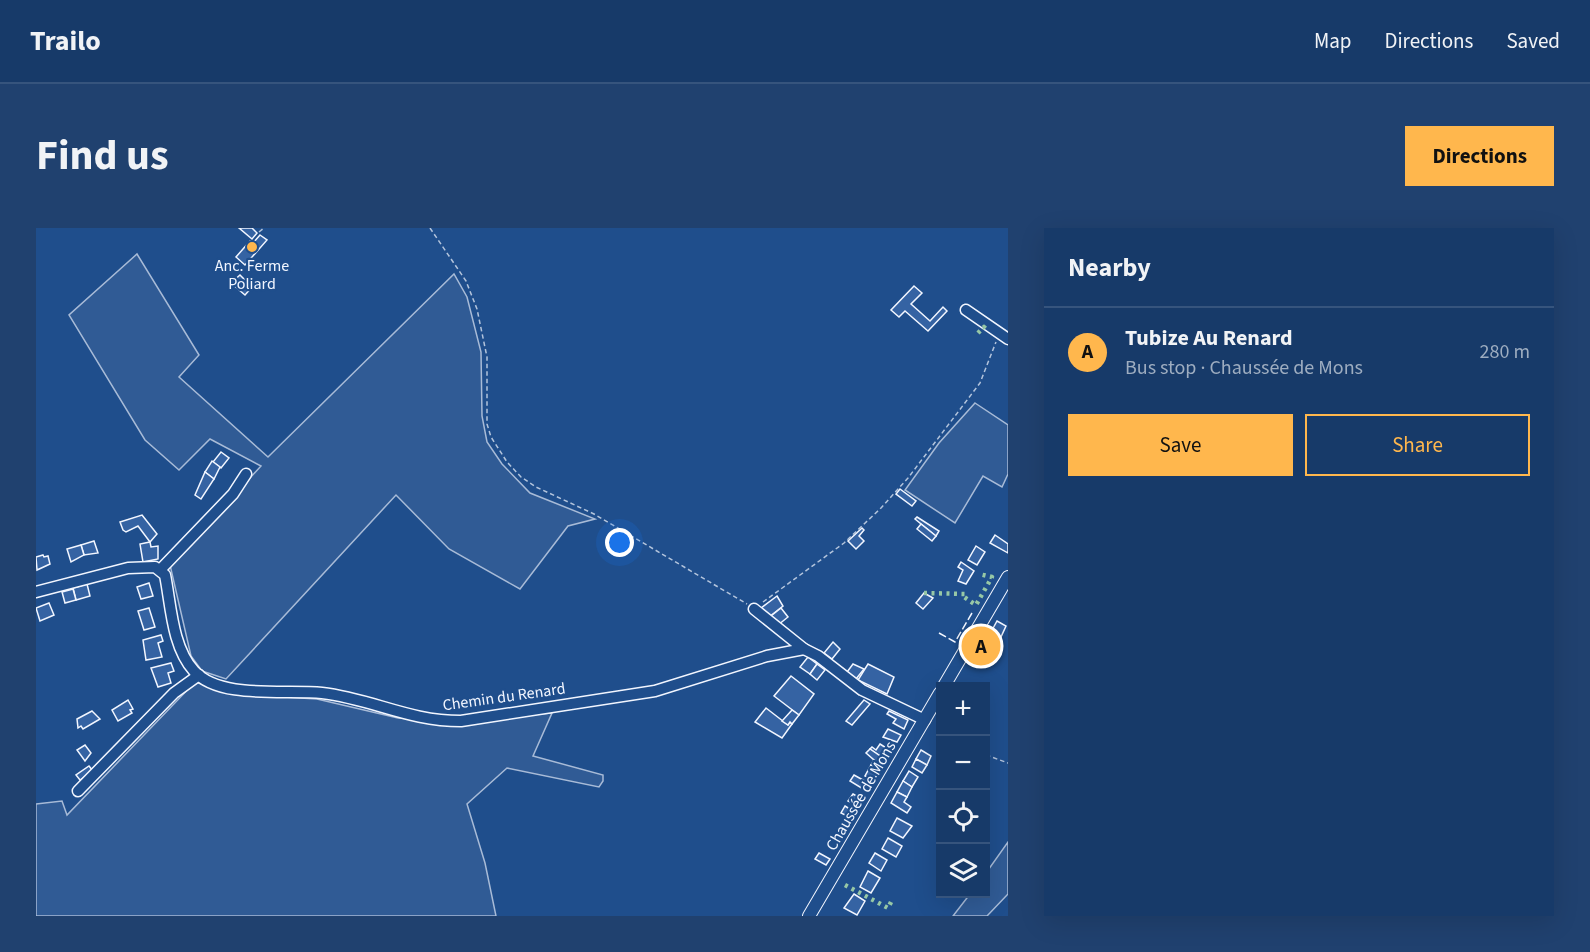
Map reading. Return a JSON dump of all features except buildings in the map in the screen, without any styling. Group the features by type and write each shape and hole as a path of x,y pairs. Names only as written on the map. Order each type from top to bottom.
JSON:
{"main road":[{"path":"947,682 1008,577"},
{"name":"Chaussée de Mons","path":"809,916 936,700"}],"street":[{"path":"966,310 1004,336"},
{"path":"160,570 233,494 246,474"},
{"path":"36,592 128,568 144,566 160,570 165,576 182,652 199,675 166,701 78,791"},
{"path":"754,609 804,649 818,656 862,690 925,720"},
{"name":"Chemin du Renard","path":"199,675 227,687 329,694 371,703 417,718 461,721 655,691 767,656 804,649"}],"path":[{"path":"259,231 264,228"},
{"path":"430,228 466,282 477,309 487,357 488,424 491,437 507,462 521,477 536,487 594,514 754,609 844,543 881,508 908,478 980,383 1004,336"},
{"path":"990,756 1008,763"}],"shaded area":[{"path":"137,254 199,355 179,377 268,457 454,274 467,297 481,352 482,416 487,442 502,464 530,493 595,519 568,526 520,589 449,549 396,495 226,679 202,671 191,656 170,565 261,466 210,439 179,470 145,440 69,315"},
{"path":"975,403 1008,425 1008,474 1002,487 983,476 955,523 905,490 939,443"},
{"path":"195,682 234,694 317,699 398,718 453,721 552,713 533,756 603,775 603,781 599,787 507,768 467,804 485,863 496,916 36,916 36,804 62,801 67,815"},
{"path":"1008,842 1008,894 987,916 953,916 967,898 990,898 990,867"}],"hedge":[{"path":"978,333 984,327 987,330"},
{"path":"924,593 965,594 964,597 976,605 992,577 979,574"},
{"path":"845,885 888,908 892,900"}],"fence":[{"path":"939,633 955,642 972,613"}],"place":[{"name":"Anc. Ferme Poliard","path":"252,247"},
{"name":"Tubize Au Renard","path":"981,646"}]}
